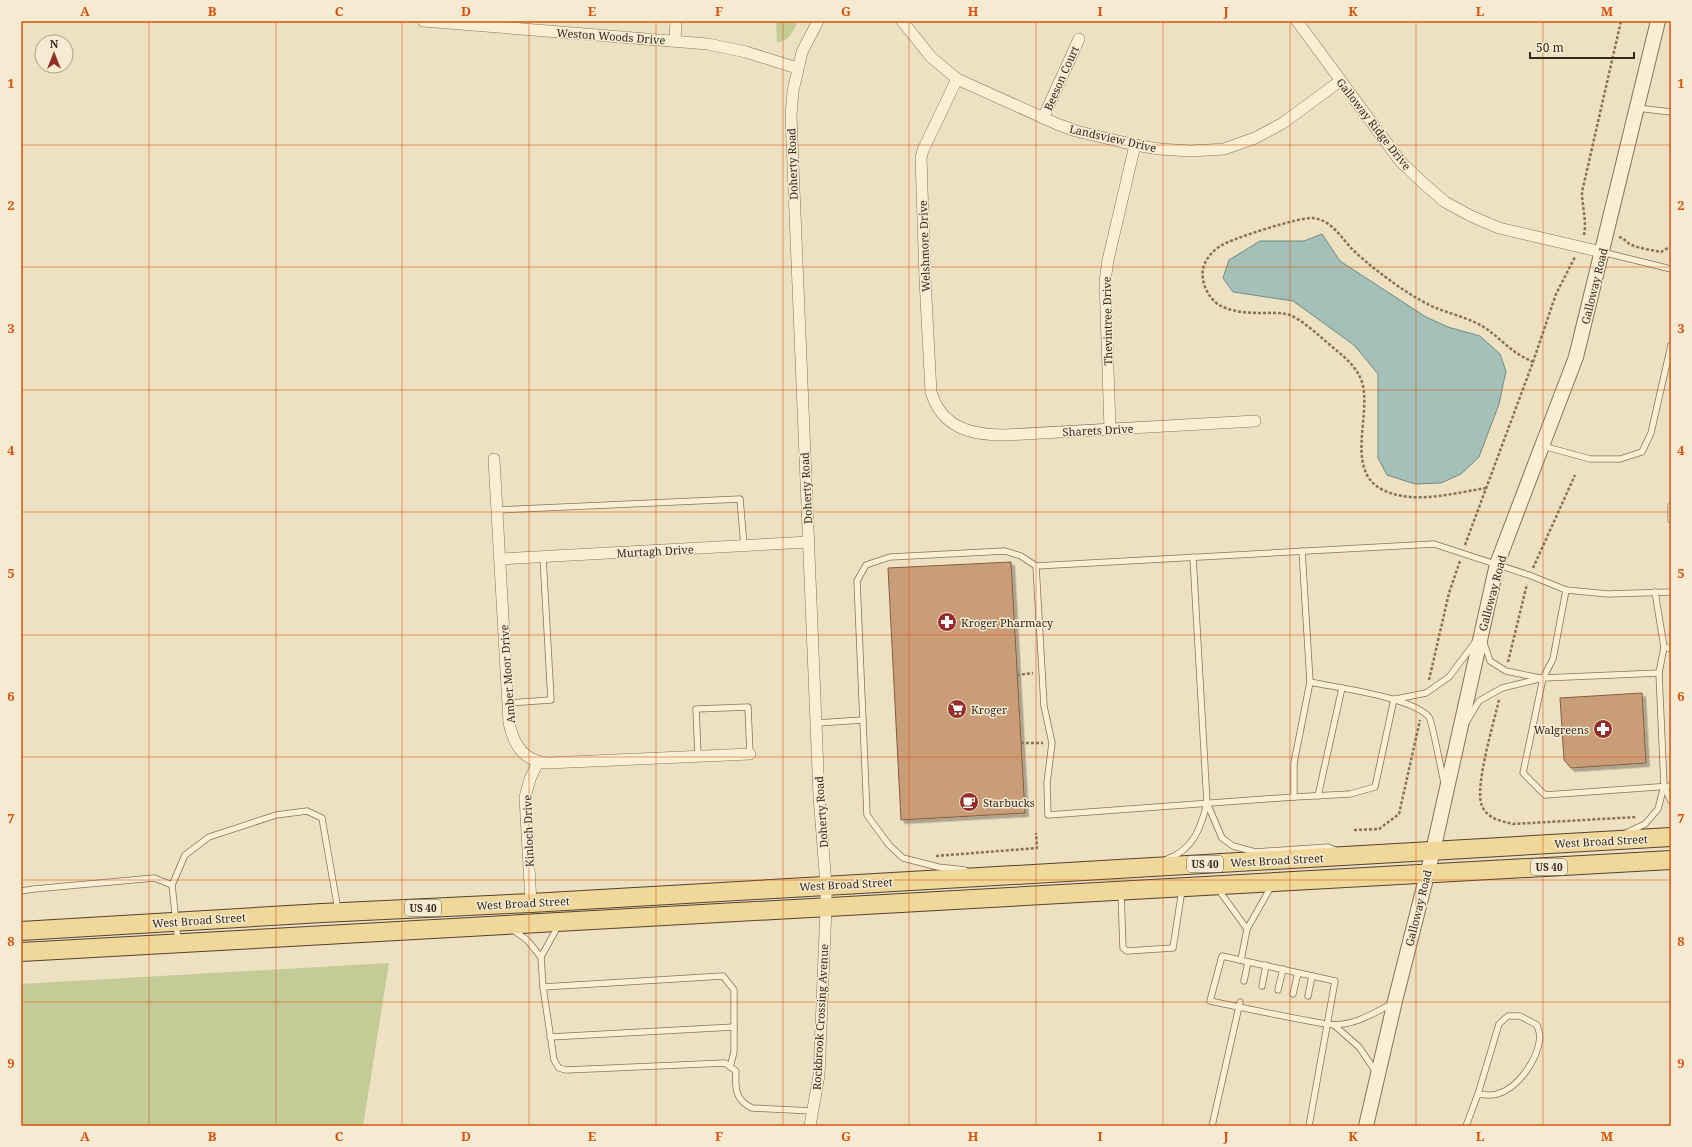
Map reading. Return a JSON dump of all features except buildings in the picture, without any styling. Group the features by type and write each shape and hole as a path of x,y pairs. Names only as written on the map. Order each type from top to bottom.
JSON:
{"main road":[{"name":"West Broad Street","path":"21,931 1671,837"},
{"name":"West Broad Street","path":"21,952 1671,860"}],"street":[{"name":"Weston Woods Drive","path":"423,21 708,44 746,52 797,68"},
{"path":"675,41 676,21"},
{"name":"Doherty Road","path":"818,21 802,52 797,68 791,116 819,796 826,885 826,908"},
{"name":"Landsview Drive","path":"902,21 931,57 957,79 1043,118 1076,131 1159,149 1191,151 1224,149 1254,138 1283,123 1340,80"},
{"name":"Galloway Ridge Drive","path":"1297,21 1400,161 1445,202 1471,216 1499,228 1602,252"},
{"name":"Galloway Road","path":"1366,1126 1395,1001 1433,851 1498,564 1576,357 1658,21"},
{"name":"Beeson Court","path":"1043,118 1079,39"},
{"name":"Welshmore Drive","path":"945,417 933,400 931,392 921,166 923,150 957,79"},
{"name":"Thevintree Drive","path":"1110,429 1105,281 1108,260 1135,145"},
{"name":"Sharets Drive","path":"945,417 961,429 988,435 1255,421"},
{"name":"Amber Moor Drive","path":"494,459 509,723 513,740 526,756 538,762"},
{"name":"Murtagh Drive","path":"500,559 809,542"},
{"path":"538,762 548,763 698,755 750,754"},
{"name":"Kinloch Drive","path":"531,903 525,797 530,779 538,762"},
{"name":"Rockbrook Crossing Avenue","path":"810,1126 819,1076 826,908"}],"lane":[{"path":"1637,108 1671,112"},
{"path":"1602,252 1671,269"},
{"path":"1543,446 1590,459 1620,459 1642,452 1651,433 1671,344"},
{"path":"498,510 740,499 744,546"},
{"path":"1671,506 1671,520"},
{"path":"1011,875 938,867 903,858 889,845 867,815 857,581 866,565 890,557 1005,551 1021,556 1036,566 1434,544 1498,564 1566,590 1608,594 1671,592"},
{"path":"1294,797 1294,763 1310,682 1302,551"},
{"path":"508,703 551,700 543,557"},
{"path":"1144,867 1176,856 1196,837 1202,824 1207,803 1193,557"},
{"path":"1036,566 1044,706 1052,743 1047,783 1048,815 1350,794 1375,787 1394,699"},
{"path":"1566,590 1553,659 1544,678 1523,774 1545,795 1671,786"},
{"path":"1610,841 1645,824 1658,809 1664,786 1659,673 1664,647 1654,592"},
{"path":"1394,699 1426,693 1449,677 1481,634"},
{"path":"1481,634 1490,661 1506,671 1544,678"},
{"path":"1664,647 1671,649"},
{"path":"1458,737 1479,701 1502,688 1544,678 1659,673"},
{"path":"1310,682 1394,699 1417,708 1430,718 1446,793"},
{"path":"1318,796 1342,688"},
{"path":"698,755 696,709 733,708 748,708 750,754"},
{"path":"817,724 863,720"},
{"path":"1664,786 1671,801"},
{"path":"1207,803 1222,838 1233,846 1255,852 1328,847 1352,856"},
{"path":"178,944 172,885 185,855 209,837 276,815 307,810 322,818 338,912"},
{"path":"21,891 154,878 172,885"},
{"path":"1241,960 1247,929 1273,882"},
{"path":"1216,885 1247,929"},
{"path":"1121,890 1123,948 1127,951 1172,948 1182,887"},
{"path":"560,922 541,957 543,987 550,1037 554,1060 559,1068 566,1070 725,1062 736,1071 735,1090 743,1104 752,1108 813,1111"},
{"path":"506,925 527,940 541,957"},
{"path":"1308,1126 1326,1024 1335,980 1222,956 1210,1001 1239,1004 1326,1024 1334,1025 1364,1019 1395,1001"},
{"path":"1244,982 1248,962"},
{"path":"1262,986 1266,966"},
{"path":"1278,990 1283,969"},
{"path":"1293,994 1298,973"},
{"path":"543,987 723,976 734,990 734,1052 730,1067"},
{"path":"1308,996 1312,976"},
{"path":"1212,1126 1239,1004"},
{"path":"1466,1126 1478,1094 1499,1024 1508,1016 1520,1016 1537,1025 1540,1036 1536,1053 1522,1079 1506,1091 1496,1095 1478,1094"},
{"path":"1334,1025 1359,1047 1378,1075"},
{"path":"550,1037 734,1027"}],"path":[{"path":"1426,693 1449,593 1463,552 1533,362 1556,294 1580,247 1586,228 1582,206 1582,192 1621,21"},
{"path":"1486,488 1417,497 1383,490 1372,482 1364,469 1361,453 1364,396 1362,382 1357,370 1350,362 1301,321 1278,312 1259,313 1233,311 1218,304 1208,294 1204,286 1204,264 1209,255 1222,245 1298,220 1314,218 1326,223 1337,231 1353,250 1372,266 1416,297 1434,307 1482,326 1515,352 1533,362"},
{"path":"1606,234 1623,238 1627,243 1632,245 1661,252 1671,248"},
{"path":"1017,675 1041,672"},
{"path":"1354,830 1379,829 1399,814 1422,712"},
{"path":"1021,743 1052,743"},
{"path":"934,856 1037,848 1036,834"}],"green space":[{"path":"776,21 798,21 793,32 788,38 777,42"},
{"path":"389,963 363,1126 21,1126 21,984"}],"water":[{"path":"1322,234 1340,261 1426,317 1448,327 1480,336 1500,354 1506,371 1499,404 1479,457 1461,474 1441,483 1415,484 1387,475 1378,458 1378,374 1354,345 1293,301 1233,292 1223,278 1229,260 1260,241 1304,241"}],"place":[{"name":"Kroger Pharmacy","path":"947,622"},
{"name":"Kroger","path":"957,709"},
{"name":"Walgreens","path":"1603,729"},
{"name":"Starbucks","path":"969,802"}]}
